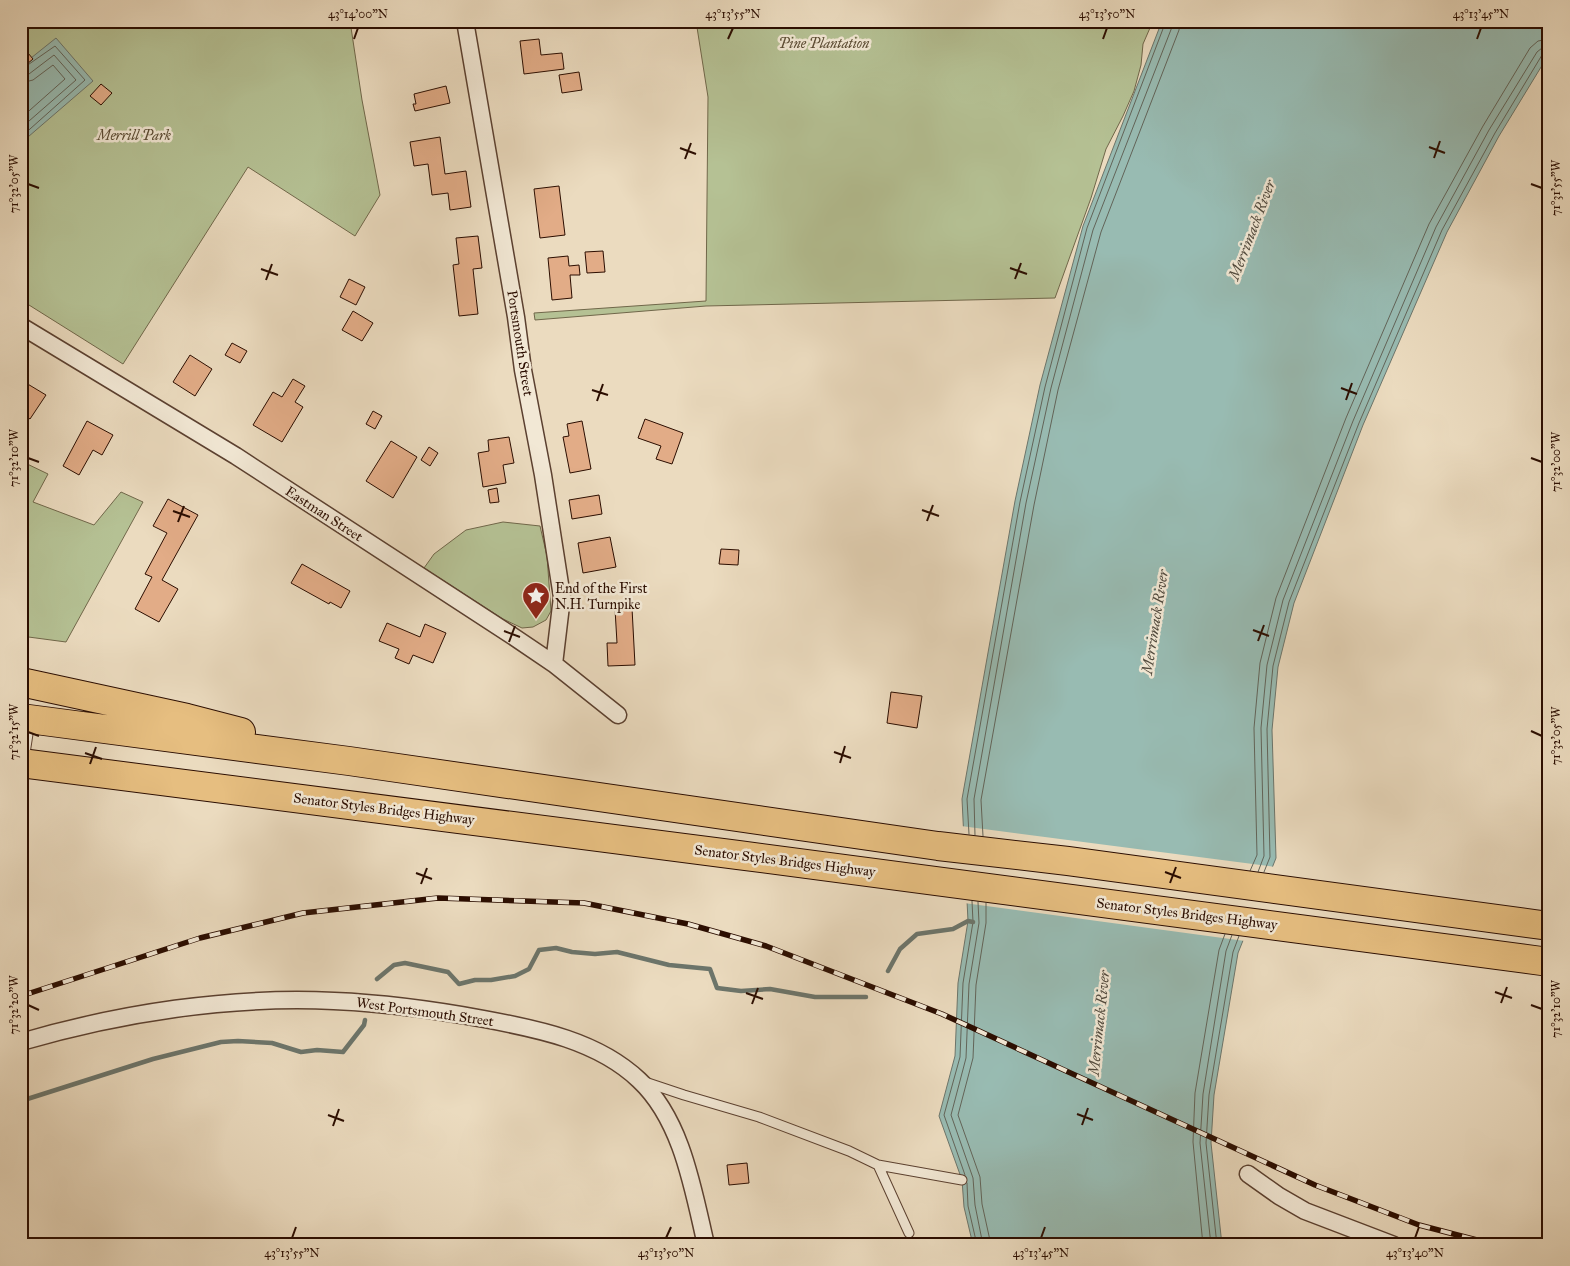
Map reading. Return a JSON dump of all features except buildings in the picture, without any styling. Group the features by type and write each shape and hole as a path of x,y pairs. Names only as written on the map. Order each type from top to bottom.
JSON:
{"highway":[{"path":"21,682 187,718 349,761"},
{"path":"26,718 349,761 938,846 1068,861 1549,926"},
{"name":"Senator Styles Bridges Highway","path":"22,763 933,880 1549,962"}],"street":[{"name":"Portsmouth Street","path":"465,21 543,475 562,598 554,664"},
{"name":"Eastman Street","path":"21,326 236,456 511,635 554,664 618,715"},
{"name":"West Portsmouth Street","path":"21,1042 70,1028 174,1009 263,1001 334,1001 440,1011 545,1032 595,1050 611,1058 639,1080 662,1107 678,1138 706,1245"},
{"path":"1248,1174 1279,1196 1305,1211 1394,1245"}],"lane":[{"path":"22,763 26,718"},
{"path":"639,1080 684,1096 759,1117 849,1150 878,1165 962,1180"},
{"path":"878,1165 909,1233"}],"green space":[{"name":"Merrill Park","path":"21,21 350,21 362,100 380,195 355,236 248,167 123,364 21,300"},
{"name":"Pine Plantation","path":"696,21 1153,21 1143,44 1141,65 1134,91 1106,149 1091,198 1055,298 706,306 535,320 534,313 706,301 708,97"},
{"path":"21,461 48,474 33,502 94,525 121,492 143,502 66,642 21,636"},
{"path":"503,522 540,526 547,556 551,611 546,620 533,627 522,628 503,619 424,568 434,554 466,530"}],"water":[{"name":"Merrimack River","path":"1162,21 1549,21 1549,54 1499,136 1447,232 1363,425 1294,603 1278,667 1272,730 1276,858 1238,953 1214,1095 1211,1143 1222,1245 973,1245 964,1207 962,1180 939,1116 955,1056 958,983 968,921 962,799 1015,501 1040,385 1083,226"},
{"path":"56,38 93,81 21,143 21,66"}],"pier":[{"path":"961,826 1275,867 1245,941 964,903"}],"waterway":[{"path":"888,971 900,949 917,934 953,929 968,921 973,922"},
{"path":"377,979 394,965 405,963 448,972 459,984 475,980 491,980 515,976 529,969 539,950 556,948 572,952 595,954 617,952 669,965 710,969 717,988 741,991 770,989 815,997 866,997"},
{"path":"21,1101 153,1059 221,1042 272,1043 301,1052 317,1050 343,1052 364,1025 365,1020"}],"railway":[{"path":"21,996 200,938 303,913 438,898 584,903 688,924 766,946 942,1014 1315,1185 1419,1225 1496,1245"}],"place":[{"name":"End of the First N.H. Turnpike","path":"536,620"}]}
